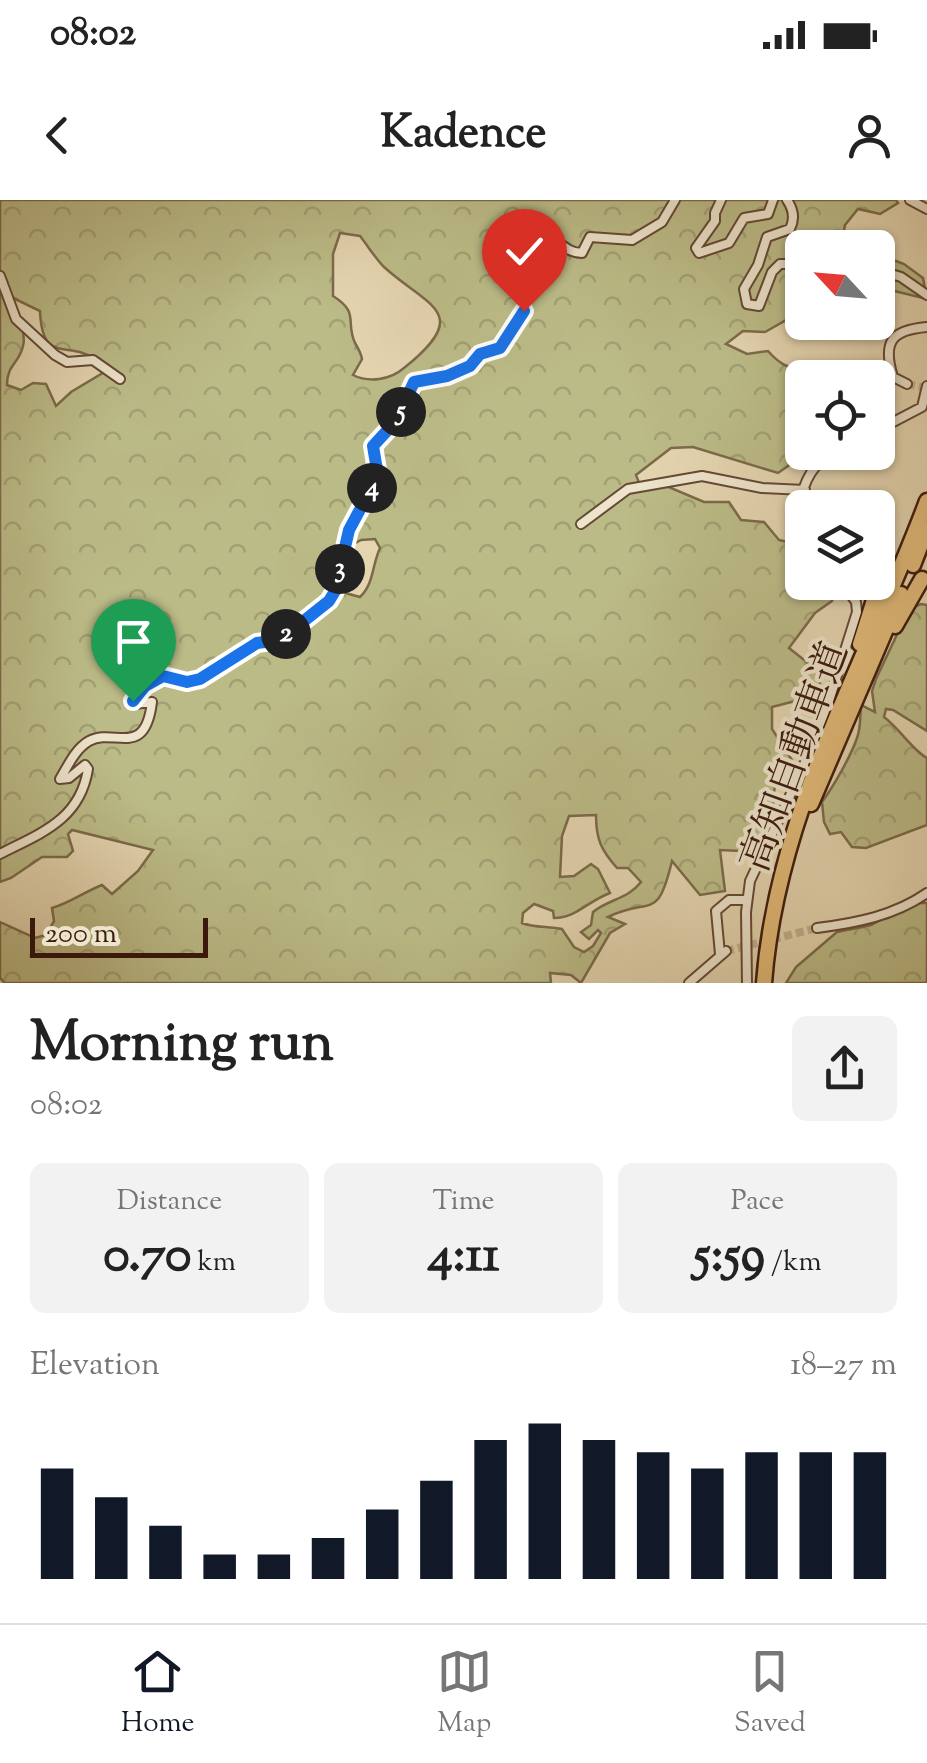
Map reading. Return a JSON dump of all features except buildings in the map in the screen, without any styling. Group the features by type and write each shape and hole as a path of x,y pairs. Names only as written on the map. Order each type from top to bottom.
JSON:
{"highway":[{"name":"高知自動車道","path":"764,983 781,868 927,500"},
{"name":"高知自動車道","path":"773,983 791,869 825,755 927,528"},
{"path":"825,755 922,579"},
{"path":"825,755 874,600"}],"street":[{"path":"0,854 50,830 77,804 88,769 84,765 69,778 60,779 88,742 94,738 131,739 141,732 152,702 133,701 152,680 163,676 187,682 200,679 257,643 290,632 329,601 335,591 349,530 378,476 373,446 396,421 414,382 447,376 470,366 480,354 505,344 512,325 521,318 523,302 510,263 515,246 535,232 552,237 570,252 582,252 590,237 632,240 662,222 675,200"},
{"path":"721,200 716,220 696,248 700,253 729,242 744,218 768,214 773,200"},
{"path":"787,200 794,222 787,230"},
{"path":"910,200 927,209"},
{"path":"785,231 767,237 758,265 744,289 747,304 759,306 772,272 785,264"},
{"path":"895,274 927,295"},
{"path":"0,276 16,319 55,355 67,362 93,360 120,379"},
{"path":"907,384 893,377 889,346 905,328 927,327"},
{"path":"895,421 922,407 927,386"},
{"path":"580,524 628,488 702,476 762,488 804,490 814,470"},
{"path":"746,983 746,900 750,881 801,772 848,649 855,600"},
{"path":"816,928 903,909 927,893"},
{"path":"690,983 723,952 716,911 729,900 746,900"}],"green space":[{"path":"0,200 896,200 898,203 880,214 858,209 844,230 785,230 785,321 765,332 743,331 726,344 747,354 768,351 785,365 785,468 778,473 693,447 671,448 636,475 641,488 664,485 704,502 729,502 741,520 764,522 779,540 785,541 785,600 832,601 815,613 789,648 823,675 815,696 772,707 772,729 797,768 789,784 775,781 772,825 761,845 741,851 720,850 725,891 700,895 672,861 657,900 608,917 625,924 610,933 581,983 571,975 550,973 551,983 5,983 0,978 0,922 35,938 46,935 54,921 52,908 102,885 112,894 138,871 153,850 72,830 68,834 73,851 67,857 42,857 0,882","holes":["340,233 360,236 384,267 437,311 437,334 404,368 386,378 353,375 362,359 352,335 349,313 333,296 333,254","9,296 40,311 42,328 51,345 85,354 106,371 56,406 46,384 33,383 21,390 7,385 24,340","375,539 380,548 365,592 360,597 338,591 350,546","596,815 598,838 607,856 617,868 628,868 641,882 593,912 591,925 581,932 589,939 598,930 601,933 584,952 574,947 562,929 522,923 523,913 534,904 553,911 554,918 562,917 610,893 598,869 591,864 574,876 560,877 562,836 569,816"]},
{"path":"895,261 923,278 927,299 895,291"},
{"path":"927,605 927,731 893,710 886,709 884,717 927,758 927,825 866,848 852,847 841,832 830,834 822,802 854,745 861,705 875,712 872,691 909,609"},
{"path":"911,903 927,903 927,983 786,983 796,967 837,932 871,925"}],"tunnel":[{"path":"907,384 927,388"},
{"path":"726,951 817,928"}],"route":[{"path":"133,701 152,680 163,676 187,682 200,679 257,643 290,632 329,601 335,591 349,530 378,476 373,446 396,421 414,382 447,376 470,366 480,354 500,348 524,311"}]}
